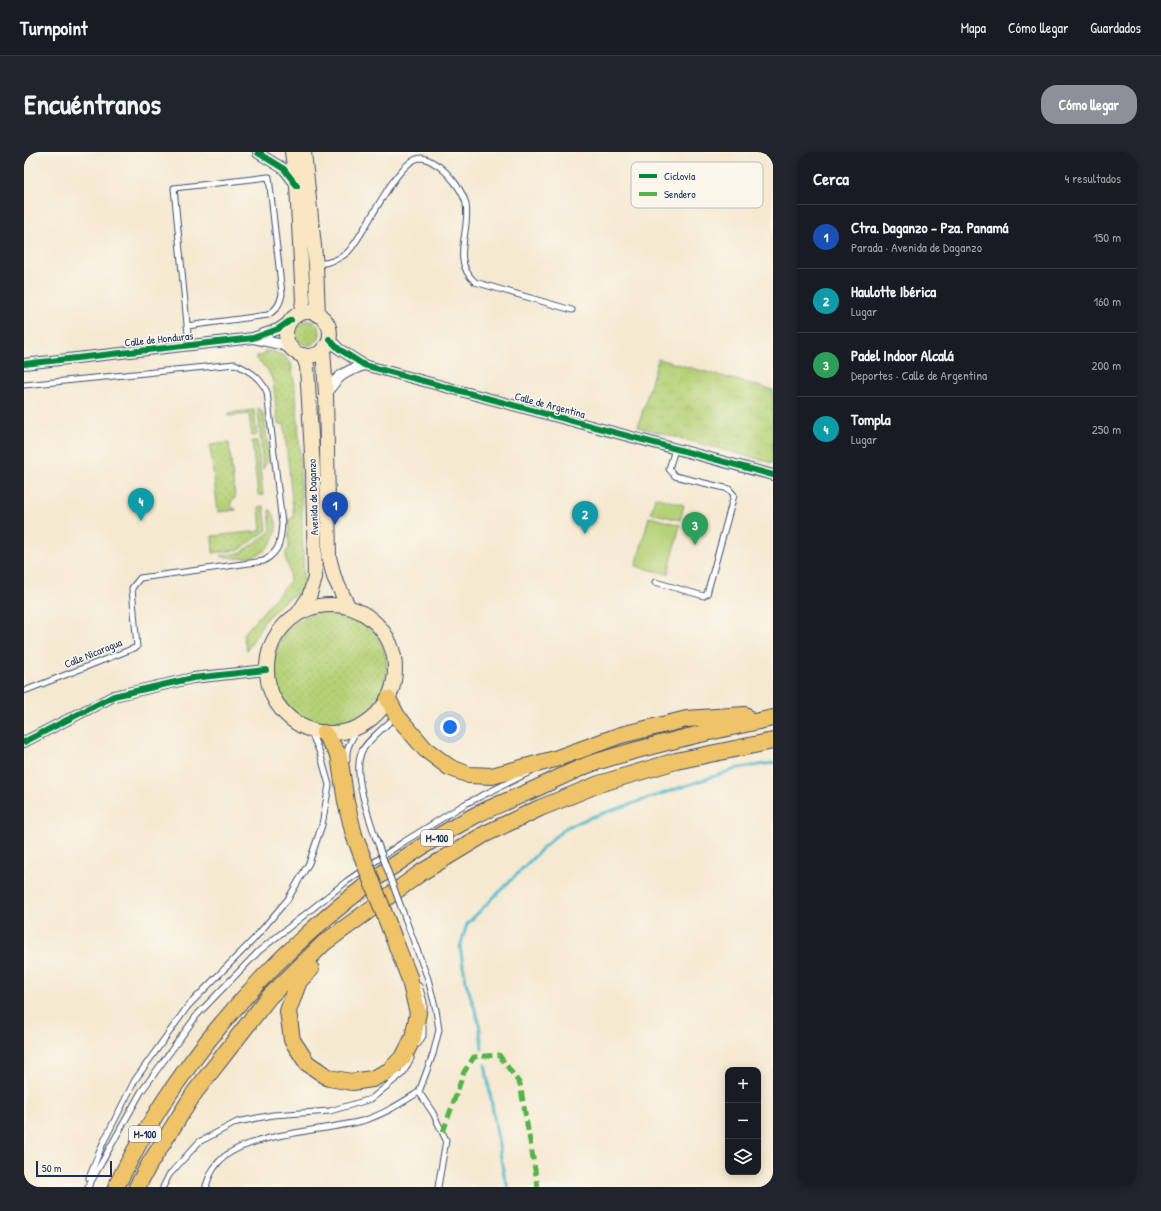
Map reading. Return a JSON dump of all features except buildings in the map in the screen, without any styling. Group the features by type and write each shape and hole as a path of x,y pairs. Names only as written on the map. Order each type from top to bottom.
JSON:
{"highway":[{"path":"388,699 397,716 425,749 449,767 469,775 492,776 555,759 621,735 687,719 773,714"},
{"name":"M-100","path":"116,1187 156,1115 177,1082 206,1042 257,984 307,933 356,893 410,854 475,816 592,764 694,735 773,718"},
{"path":"317,732 339,755 346,802 394,939 409,977 418,1013 413,1038 404,1056 389,1071 372,1079 352,1082 329,1078 307,1063 292,1040 288,1011 299,981 367,913"},
{"name":"M-100","path":"137,1187 150,1163 194,1092 269,997 324,943 422,872 485,834 540,808 599,784 676,761 773,741"}],"main road":[{"path":"292,152 297,186 303,301 296,316 286,330 286,336 290,346 298,353 314,355 326,344 329,328 327,323 318,315 307,312 296,316"},
{"path":"304,152 316,265 318,315"},
{"name":"Avenida de Daganzo","path":"326,344 329,557 334,577 348,606"},
{"name":"Avenida de Daganzo","path":"298,353 307,366 312,464 315,578 309,597 299,612"},
{"path":"331,604 348,606 366,614 380,627 390,643 395,662 394,681 388,699 376,715 359,727 336,734 317,732 292,721 279,707 270,690 266,670 268,653 274,637 285,623 299,612 315,606 331,604"}],"street":[{"path":"259,152 284,169 297,186"},
{"name":"Calle de Honduras","path":"24,364 253,338 278,329 296,316"},
{"name":"Calle de Honduras","path":"253,338 284,345 298,353"},
{"name":"Calle de Argentina","path":"326,344 364,365 773,475"},
{"path":"326,394 338,378 346,372 364,365"},
{"path":"24,742 114,696 193,678 266,670"}],"lane":[{"path":"316,265 328,263 338,259 348,252 357,241 382,197 403,169 414,160 423,158 434,163 444,171 458,188 466,203 467,220 462,258 467,275 475,282 572,310"},
{"path":"187,326 268,315 275,311 280,304 282,294 269,177 174,188 187,326 189,345"},
{"name":"Calle Nicaragua","path":"24,385 235,364 248,370 262,382 267,392 282,524 279,546 272,556 264,561 140,578 132,588 137,646 24,692"},
{"path":"655,582 704,596 707,594 734,495 729,489 675,476 669,469 675,449"},
{"path":"206,1187 208,1178 217,1163 226,1156 248,1144 285,1135 337,1127 364,1120 394,1108 419,1092 433,1054 439,1030 436,1010 428,979 364,805 360,786 359,765 361,752 369,742 397,716"},
{"path":"347,764 346,756 350,743 359,727"},
{"path":"87,1187 103,1143 135,1080 188,1006 254,939 288,899 309,863 322,825 329,785 320,753 317,732"},
{"path":"87,1187 141,1092 198,1015 259,951 348,881 402,843 465,804 555,759"},
{"path":"352,803 357,835 380,885"},
{"path":"383,892 389,907"},
{"path":"416,1048 422,1036 424,1002 418,980"},
{"path":"163,1187 169,1175 199,1142 238,1122 273,1115 330,1111 371,1099 403,1072 413,1054"},
{"path":"419,1092 434,1113 446,1140 438,1187"}],"green space":[{"path":"308,321 317,324 320,333 317,342 308,345 299,342 296,333 299,324"},
{"path":"264,351 275,352 284,356 291,363 296,395 300,450 304,589 282,603 266,619 247,650 243,635 290,581 289,569 286,560 286,552 289,548 288,519 294,518 284,424 278,424 273,381 268,370 256,359 256,356 264,355"},
{"path":"658,359 773,390 773,463 638,427"},
{"path":"258,408 264,415 269,457 263,469"},
{"path":"254,410 257,435 252,436 249,414 229,416 229,413"},
{"path":"252,441 257,441 263,495 258,495"},
{"path":"229,443 235,498 231,501 231,504 232,508 236,510 218,512 210,445"},
{"path":"655,497 684,505 680,520 651,513"},
{"path":"264,506 267,530 239,550 213,553 212,536 261,531 259,507"},
{"path":"269,510 271,510 276,522 276,531 269,547 263,552 250,557 235,558 220,556 241,553 271,531"},
{"path":"649,517 680,525 668,574 636,566"},
{"path":"330,611 352,615 362,620 378,636 383,646 387,668 383,690 378,700 362,716 352,721 330,725 308,721 298,716 282,700 277,690 273,668 277,646 282,636 298,620 308,615"}],"waterway":[{"path":"482,1049 479,1022 466,982 460,947 467,924 551,840 567,827 592,817 739,768 773,763"},
{"path":"485,1064 504,1175 508,1187"}],"marked path":[{"path":"443,1132 464,1072 474,1057 499,1055 520,1084 538,1187"}],"cycle path":[{"path":"261,152 258,153 284,169 297,186"},
{"path":"24,364 253,338 278,329 291,320"},
{"path":"329,339 339,349 364,365 773,475"},
{"path":"24,742 114,696 193,678 266,670"}],"place":[{"name":"Tompla","path":"141,521"},
{"name":"Ctra. Daganzo - Pza. Panamá","path":"335,525"},
{"name":"Haulotte Ibérica","path":"585,534"},
{"name":"Padel Indoor Alcalá","path":"695,545"}]}
